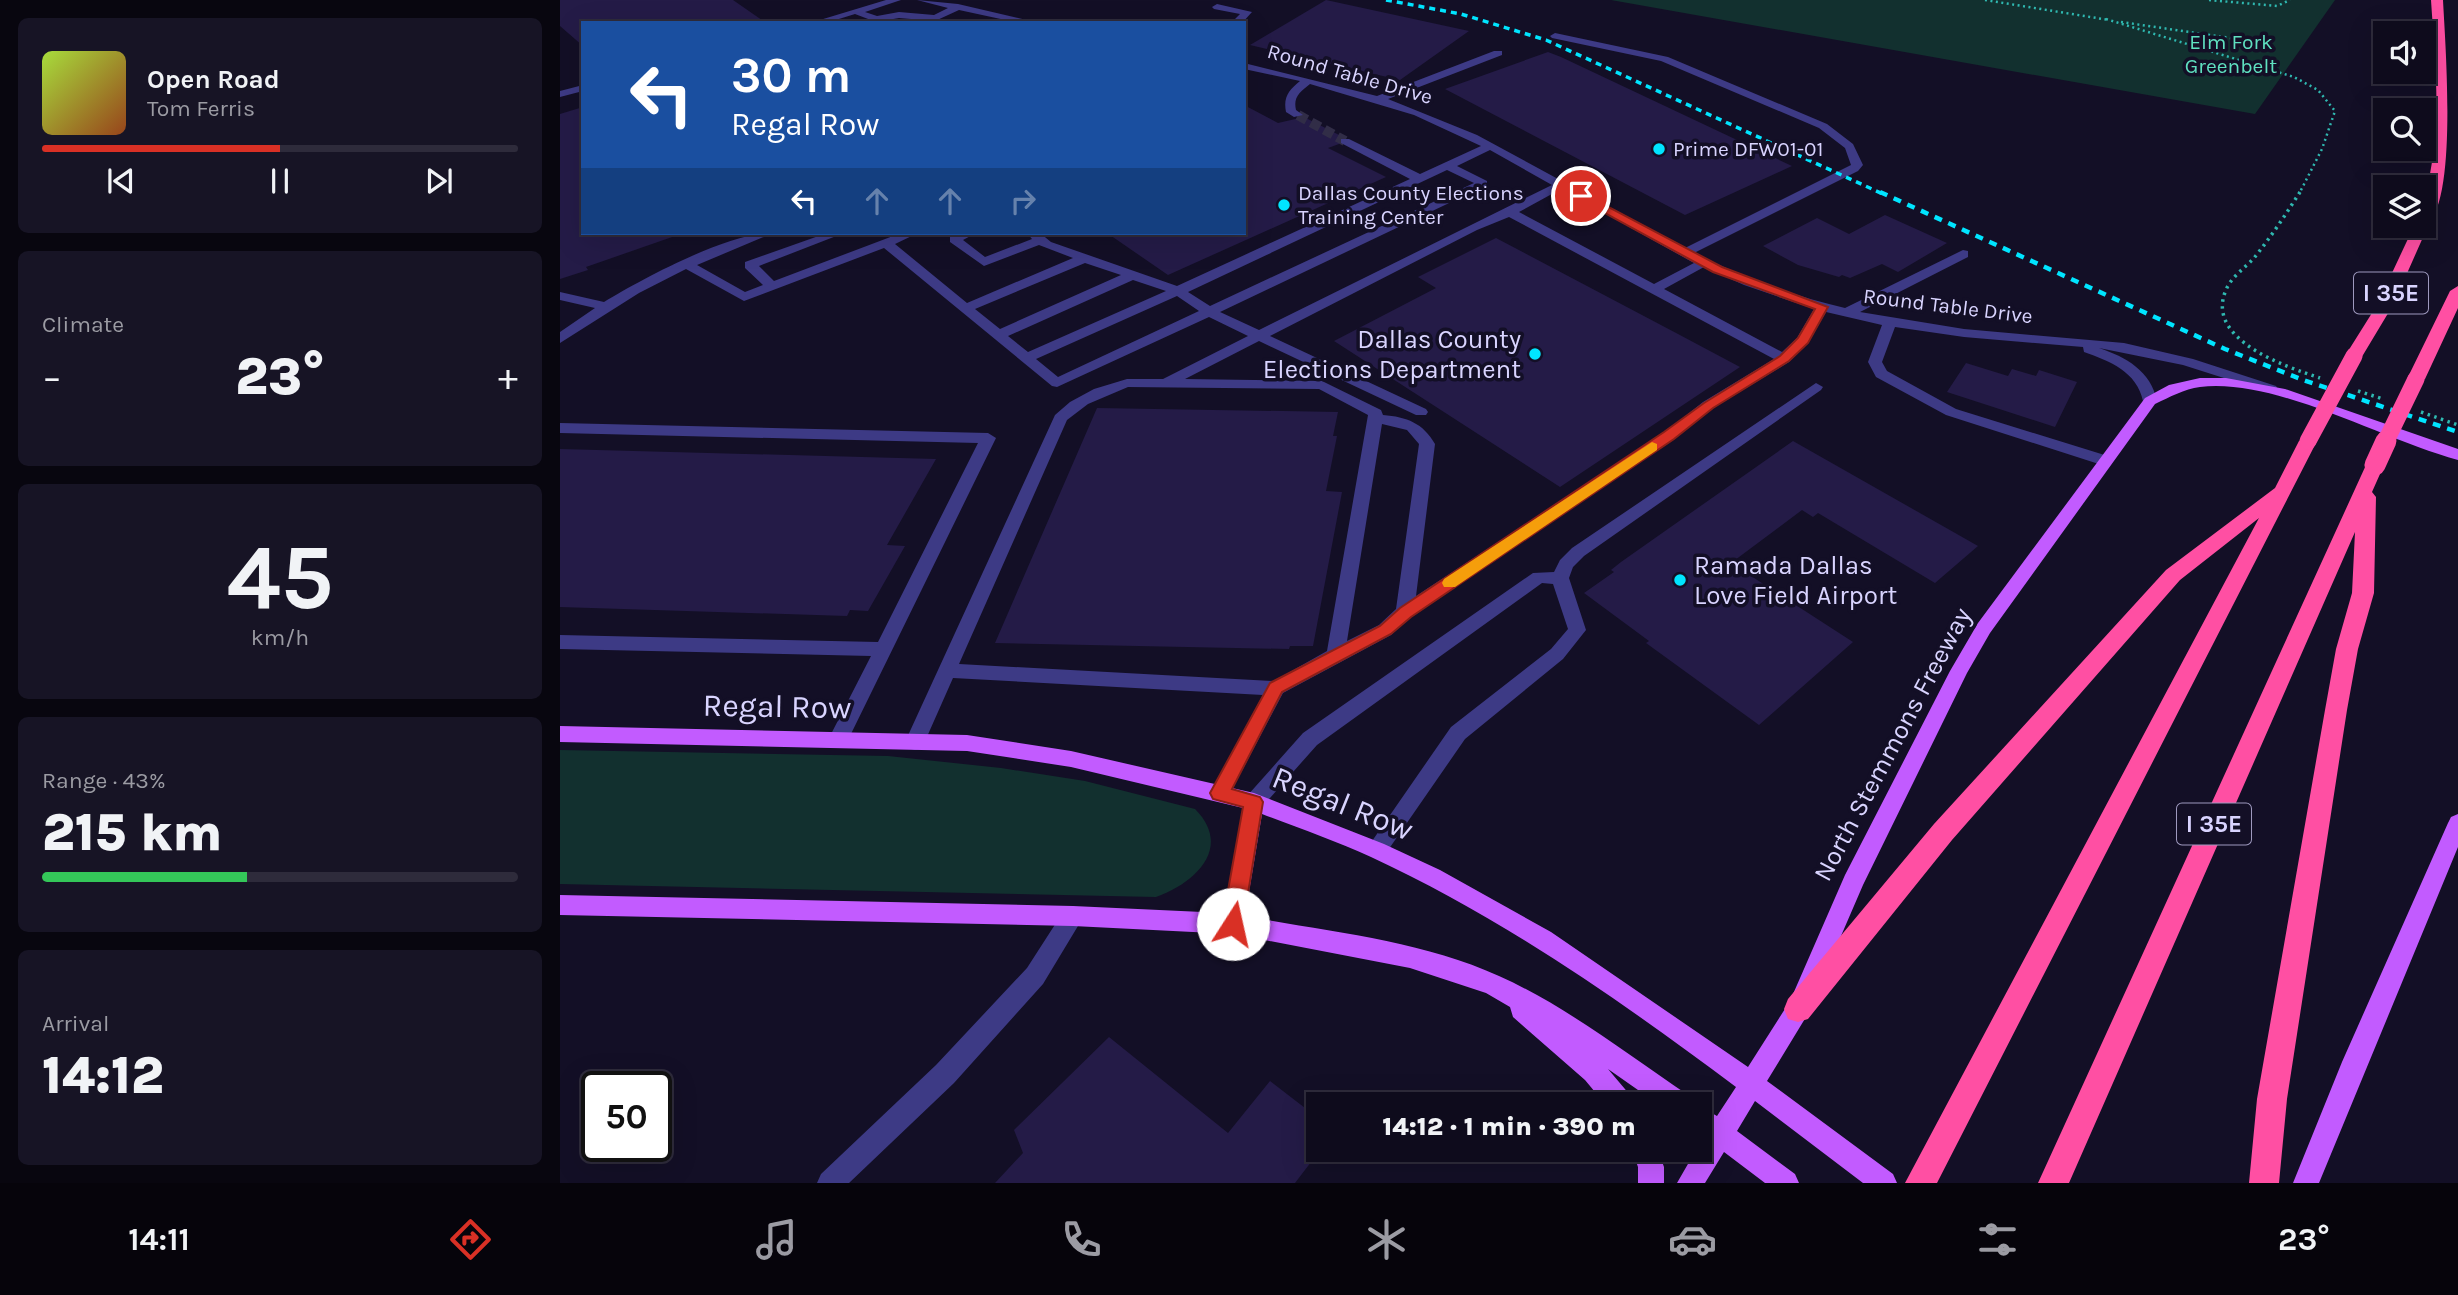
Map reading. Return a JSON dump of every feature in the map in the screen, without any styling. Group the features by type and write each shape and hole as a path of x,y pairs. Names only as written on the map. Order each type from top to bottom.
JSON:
{"highway":[{"path":"2436,175 2443,102 2437,0"},
{"name":"I 35E","path":"1920,1183 2308,441 2385,305 2416,238"},
{"name":"I 35E","path":"2053,1183 2371,475 2458,291"},
{"path":"2264,1183 2272,1099 2336,710 2347,649 2362,593 2371,475"},
{"path":"1797,1009 1943,832 2173,575 2285,487"}],"main road":[{"name":"North Stemmons Freeway","path":"1690,1183 1797,1009 1853,882 1959,671 1984,628 2150,401 2167,391 2192,384 2231,383 2271,390 2458,455"},
{"name":"Regal Row","path":"560,734 967,743 1071,759 1254,802 1377,850 1432,877 1543,939 1702,1048 1884,1183"},
{"path":"1233,924 1254,802"},
{"path":"2306,1183 2458,823"},
{"path":"560,905 1073,916 1233,924 1410,957 1492,984 1565,1025 1662,1092"},
{"path":"1492,984 1594,1071 1611,1092"},
{"path":"1712,1127 1786,1183"},
{"path":"1649,1162 1651,1183"}],"street":[{"path":"822,21 896,0"},
{"path":"922,0 1024,21"},
{"path":"855,12 876,19 899,15 935,18 958,7"},
{"path":"1217,7 1247,12 1239,21"},
{"path":"1555,36 1664,59 1823,126 1846,141 1855,152 1857,165 1854,169 1684,253"},
{"path":"1378,99 1498,53"},
{"name":"Round Table Drive","path":"1246,66 1378,99 1445,124 1703,263 1765,289 1822,307 1890,322 2069,343 2099,343 2225,372 2271,390"},
{"path":"1298,116 1291,111 1289,102 1294,91 1308,80"},
{"path":"560,94 581,89"},
{"path":"1345,141 1420,179"},
{"path":"1027,358 1490,146"},
{"path":"886,243 1057,383 1483,183 1448,166"},
{"path":"1166,383 1560,185"},
{"path":"1510,212 1784,359"},
{"path":"560,339 637,286 684,263 761,235"},
{"path":"771,286 750,265 832,235"},
{"path":"684,263 744,297 907,235"},
{"path":"965,235 954,239 984,262 1037,236 1085,258 1178,291 1209,312 1422,412"},
{"path":"1847,313 1963,254"},
{"path":"966,308 1085,258"},
{"path":"1654,289 1703,263"},
{"path":"998,335 1132,275"},
{"path":"560,296 606,306"},
{"path":"947,671 1276,688 1385,630 1405,612 1669,436 1708,405 1784,359 1803,340 1822,307"},
{"path":"1890,322 1875,362 1881,374 1951,412 2105,461"},
{"name":"Round Table Drive","path":"2069,343 2126,365 2145,384 2150,401"},
{"path":"915,742 1060,418 1073,405 1101,391 1127,383 1322,385 1376,413 1336,655"},
{"path":"1377,850 1458,733 1556,654 1577,630 1560,578 1566,564 1577,552 1816,387"},
{"path":"1375,419 1404,421 1422,432 1427,444 1405,612"},
{"path":"560,428 988,438 838,740"},
{"path":"1254,802 1310,739 1539,577 1560,578"},
{"path":"564,646 883,649"},
{"path":"1220,793 1276,688"},
{"path":"830,1183 945,1074 1035,976 1073,916"}],"path":[{"path":"1985,0 2258,42"},
{"path":"2209,0 2277,6 2290,0"},
{"path":"2106,19 2294,77 2310,83 2327,96 2335,111 2331,129 2292,202 2255,256 2225,289 2223,313 2233,330 2264,356 2329,381"},
{"path":"2355,390 2394,403"},
{"path":"2419,412 2458,425"}],"green space":[{"name":"Elm Fork Greenbelt","path":"1611,0 2335,0 2255,114"},
{"path":"560,750 888,756 1001,768 1085,781 1195,809 1206,823 1211,837 1210,850 1196,873 1171,891 1156,897 560,884"}],"building":[{"path":"560,0 733,0 763,21 581,21 581,44 560,26"},
{"path":"1326,0 1469,31 1400,80 1250,45"},
{"name":"Prime DFW01-01","path":"1548,52 1792,166 1685,215 1445,89"},
{"name":"Dallas County Elections Training Center","path":"1246,106 1278,123 1304,117 1341,136 1339,144 1328,148 1386,177 1168,275 1110,235 1246,235"},
{"path":"581,108 581,235 675,236 586,267 588,270 560,279 560,114"},
{"path":"1885,215 1947,243 1898,272 1882,264 1850,278 1798,265 1763,246 1817,218 1849,234"},
{"name":"Dallas County Elections Department","path":"1496,238 1740,367 1560,487 1334,341 1436,288 1418,277"},
{"path":"1966,363 2008,376 2012,369 2036,376 2039,370 2077,382 2055,427 1947,392"},
{"path":"1097,408 1338,412 1333,436 1337,436 1326,491 1342,492 1313,646 1290,646 1289,649 995,643"},
{"name":"Ramada Dallas Love Field Airport","path":"1793,441 1978,546 1935,583 1818,513 1813,517 1802,510 1731,563 1853,642 1759,725 1646,643 1649,641 1584,593 1614,572 1611,570 1621,562"},
{"path":"560,449 936,459 887,545 905,546 868,611 850,610 847,616 560,607"},
{"path":"1109,1037 1228,1133 1270,1081 1306,1109 1306,1162 1311,1162 1295,1183 995,1183 1023,1153 1014,1130"}],"tunnel":[{"path":"1298,115 1345,141"}],"railway":[{"path":"1386,0 1461,14 1546,40 1883,194"},
{"path":"1880,192 2225,349 2303,380 2458,432"}],"slow traffic":[{"path":"1450,583 1652,447"}],"place":[{"name":"Prime DFW01-01","path":"1659,149"},
{"name":"Dallas County Elections Training Center","path":"1284,205"},
{"name":"Dallas County Elections Department","path":"1535,354"},
{"name":"Ramada Dallas Love Field Airport","path":"1680,580"}],"route":[{"path":"1233,924 1254,802 1220,793 1276,688 1385,630 1405,612 1669,436 1708,405 1784,359 1803,340 1822,307 1765,289 1718,270 1581,196"}]}
